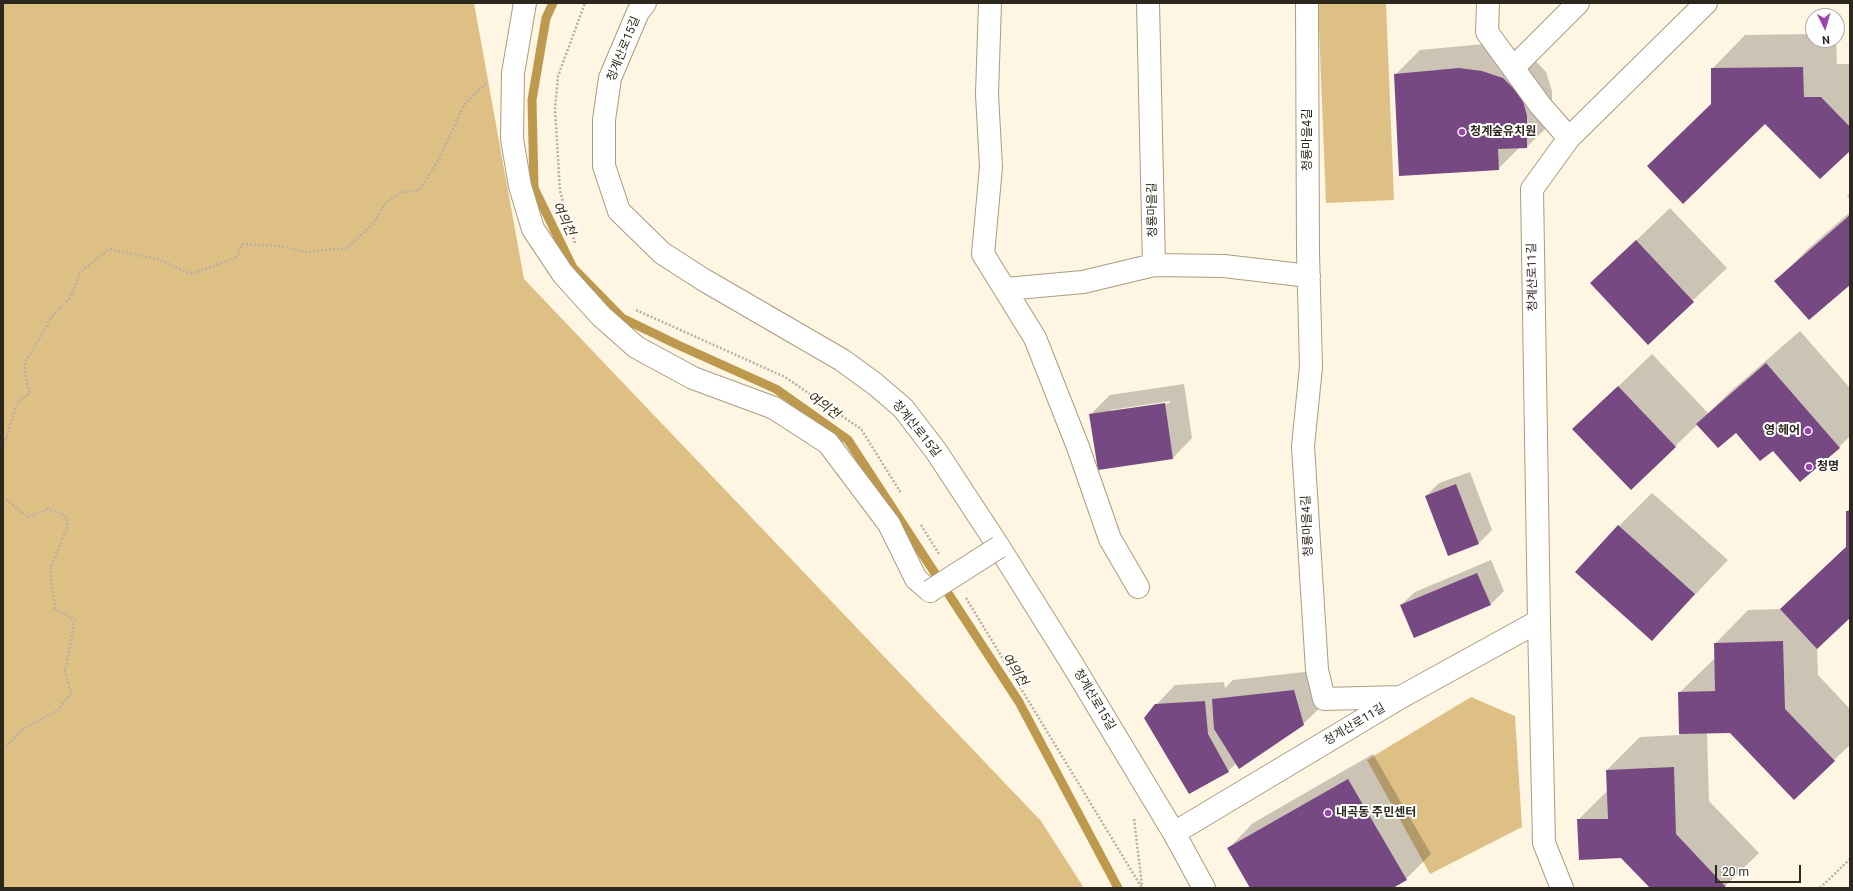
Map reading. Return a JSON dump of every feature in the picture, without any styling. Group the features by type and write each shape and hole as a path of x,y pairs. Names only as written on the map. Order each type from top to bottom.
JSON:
{"street":[{"path":"525,3 513,73 512,139 520,186 533,229 563,274 601,316 636,346 693,378 774,408 828,443 889,524 916,579 930,591 999,547"},
{"name":"청계산로15길","path":"644,3 638,12 610,78 604,120 604,166 619,211 662,253 704,280 842,360 875,384 903,408 936,451 999,547 1071,662 1174,833 1204,888"},
{"path":"990,3 987,94 991,167 983,254 1035,338 1078,447 1110,539 1138,587"},
{"name":"청룡마을길","path":"1148,3 1154,265"},
{"name":"청룡마을4길","path":"1307,3 1311,367 1303,446 1316,670 1324,699 1401,698"},
{"path":"1488,3 1487,32 1540,105 1569,138"},
{"path":"1513,68 1578,3"},
{"name":"청계산로11길","path":"1562,888 1544,843 1532,189 1569,138 1706,3"},
{"path":"1006,289 1083,282 1154,265 1224,266 1309,276"},
{"name":"청계산로11길","path":"1174,833 1401,698 1539,621"}],"path":[{"path":"3,448 17,403 30,393 25,376 25,363 52,316 71,297 80,272 109,249 158,259 192,274 237,257 242,244 279,246 306,252 347,248 373,224 384,204 400,193 420,190 440,157 464,105 491,78"},
{"path":"3,497 28,517 48,509 65,515 68,526 50,569 55,609 75,620 65,672 71,694 57,711 23,730 3,750"},
{"path":"1820,888 1850,859"}],"shaded area":[{"path":"3,3 474,3 524,279 1041,821 1084,888 3,888"},
{"path":"1318,3 1386,3 1394,200 1326,203"},
{"path":"1471,697 1515,716 1522,827 1430,874 1367,760"}],"building":[{"path":"1803,67 1804,97 1821,97 1850,127 1850,151 1820,179 1765,124 1683,204 1647,166 1711,104 1711,68"},
{"name":"청계숲유치원","path":"1459,68 1482,71 1503,78 1522,97 1527,116 1527,148 1498,149 1499,170 1399,176 1394,74"},
{"path":"1850,215 1850,285 1809,320 1774,281"},
{"path":"1636,240 1694,302 1648,345 1590,283"},
{"path":"1766,363 1840,448 1800,482 1773,451 1760,461 1736,433 1718,448 1696,424"},
{"path":"1618,386 1676,447 1631,490 1572,429"},
{"path":"1165,403 1173,459 1098,470 1089,414"},
{"path":"1456,484 1479,544 1448,556 1425,496"},
{"path":"1846,511 1850,511 1850,618 1817,649 1780,609 1846,547"},
{"path":"1618,525 1695,594 1652,641 1575,572"},
{"path":"1477,573 1491,605 1414,638 1400,605"},
{"path":"1783,641 1785,709 1835,761 1794,800 1730,733 1679,734 1678,692 1715,691 1714,643"},
{"path":"1294,690 1304,725 1239,769 1214,729 1212,699"},
{"path":"1205,701 1208,734 1229,772 1189,794 1144,718 1155,704"},
{"path":"1674,767 1676,834 1726,887 1725,888 1650,888 1621,858 1579,860 1577,819 1608,819 1606,770"},
{"name":"내곡동 주민센터","path":"1348,779 1407,880 1393,888 1250,888 1227,848"}],"waterway":[{"name":"여의천","path":"553,3 546,18 532,100 534,188 573,268 622,318 776,389 848,440 1019,702 1118,888"}],"place":[{"name":"청계숲유치원","path":"1462,132"},
{"name":"영 헤어","path":"1808,431"},
{"name":"청명","path":"1809,467"},
{"name":"내곡동 주민센터","path":"1328,813"}]}
